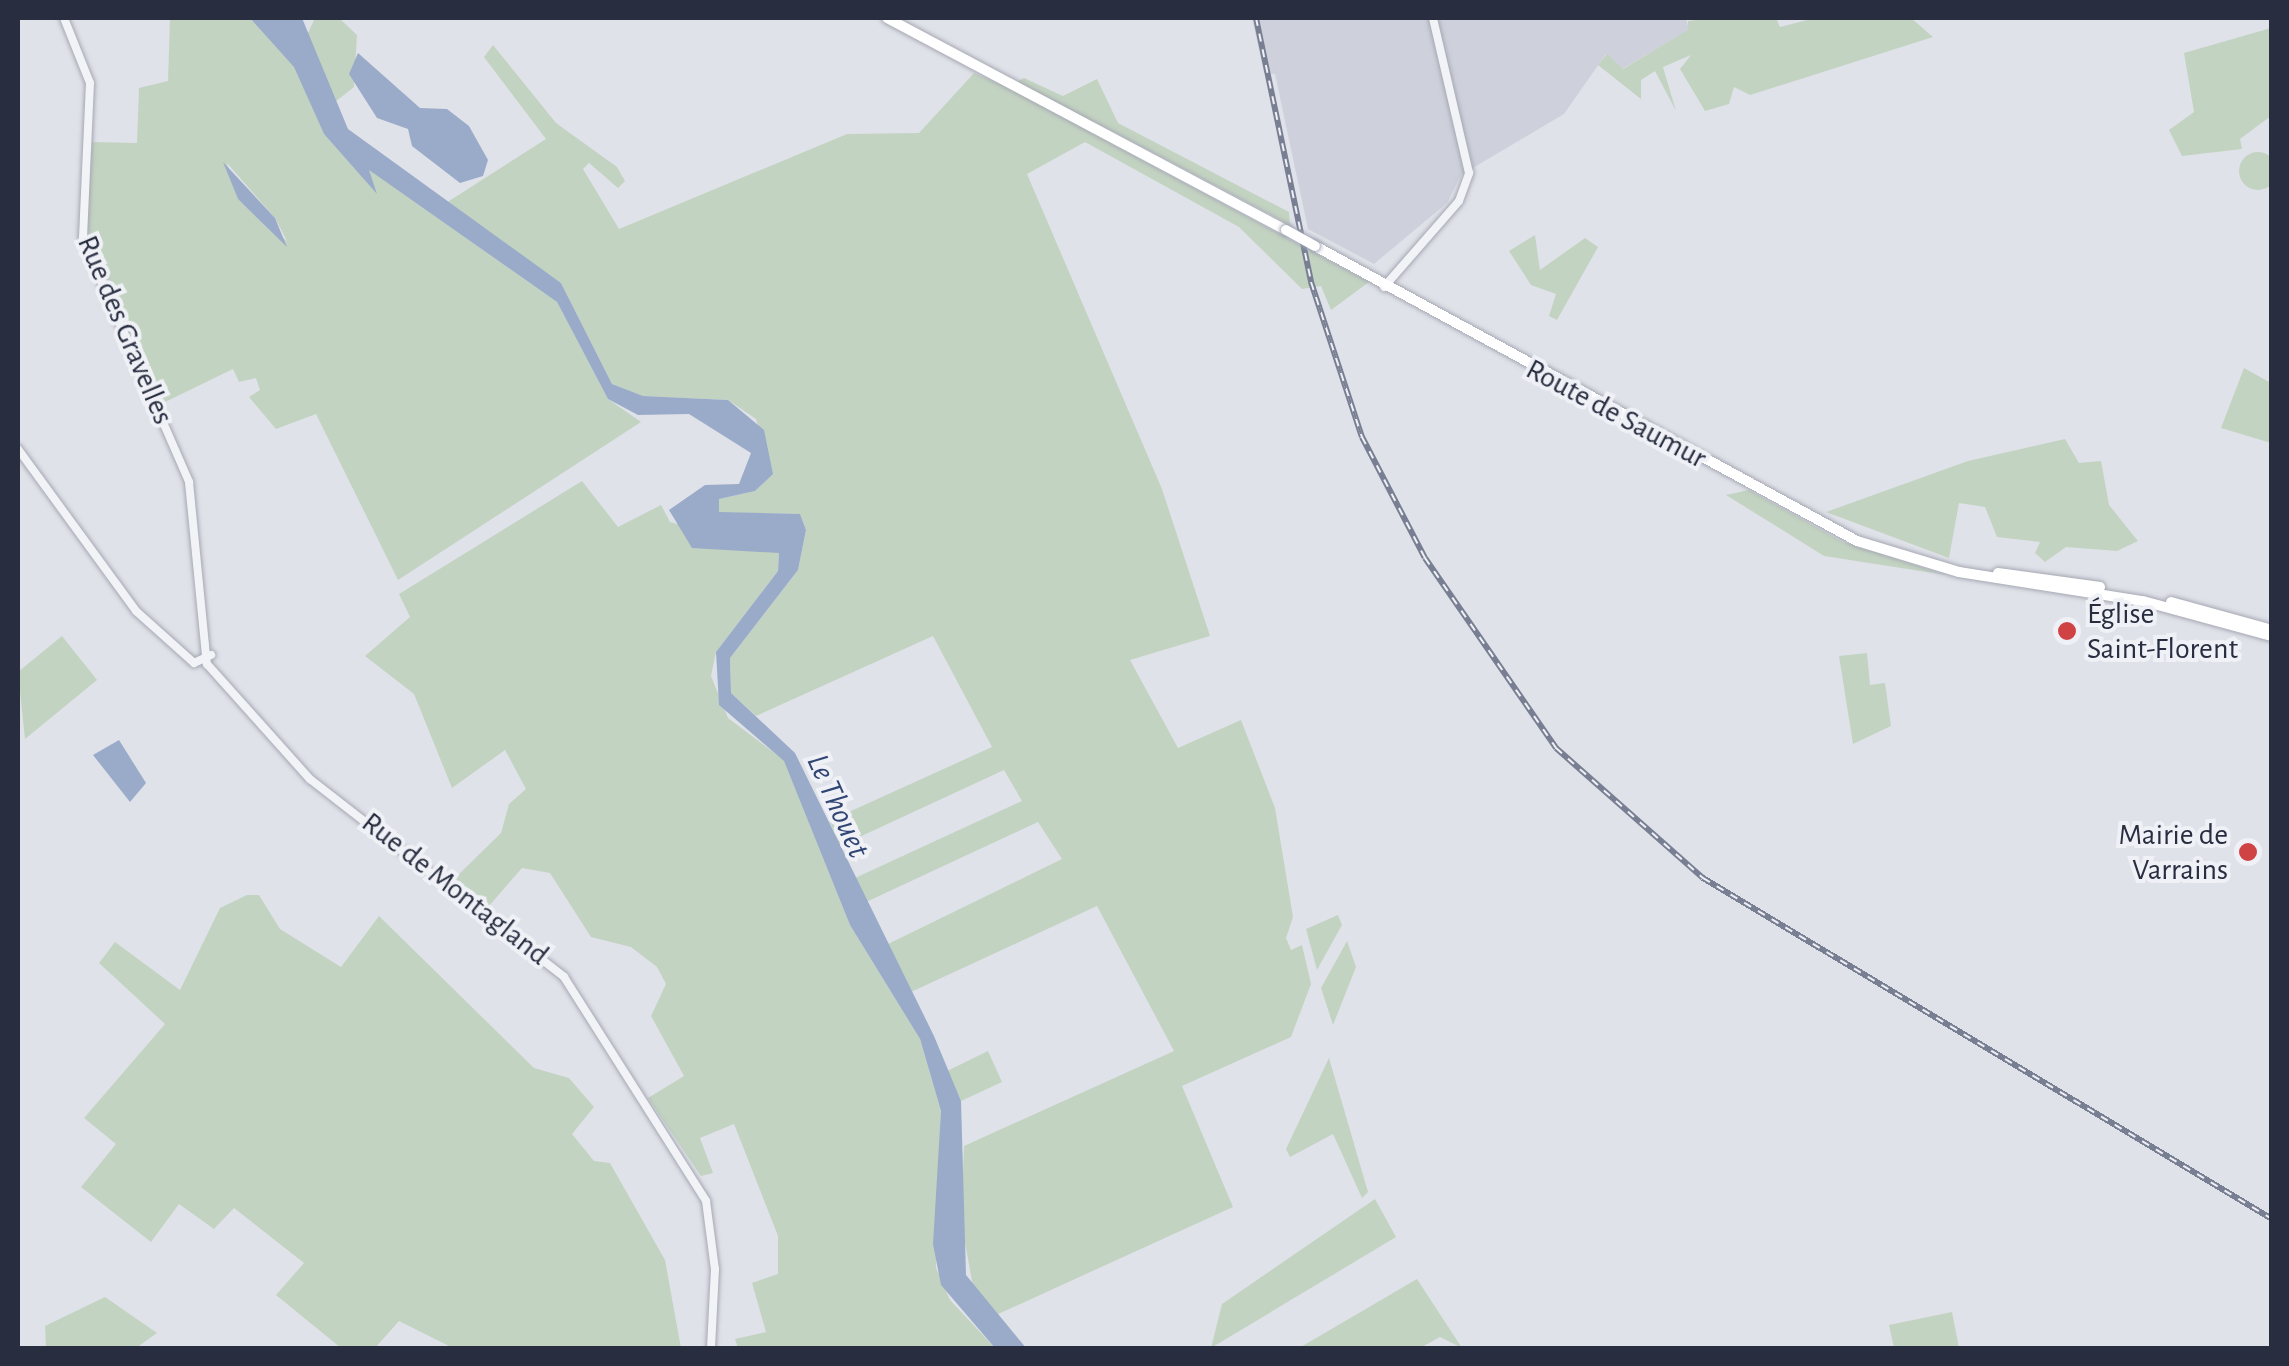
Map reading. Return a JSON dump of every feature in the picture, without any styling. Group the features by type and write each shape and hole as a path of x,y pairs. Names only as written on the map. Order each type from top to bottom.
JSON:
{"main road":[{"name":"Route de Saumur","path":"887,18 1844,530 1926,562 2143,601 2272,633"}],"street":[{"name":"Rue des Gravelles","path":"64,18 90,84 83,239 189,482 207,660"},
{"path":"1384,285 1459,202 1469,173 1433,18"},
{"name":"Rue de Montagland","path":"18,448 99,571 174,646 207,660 226,690 310,779 553,963 712,1219 711,1348"}],"shaded area":[{"path":"1252,18 1686,18 1689,30 1622,69 1606,54 1564,114 1461,175 1447,203 1374,264 1308,229 1275,74 1264,73"}],"green space":[{"path":"170,18 250,18 275,43 306,37 315,18 339,18 357,35 354,87 335,102 320,64 295,67 324,134 375,191 368,169 557,302 608,399 641,422 398,580 316,414 276,429 249,397 260,390 256,378 239,382 233,369 161,404 92,254 85,215 92,142 137,143 139,88 168,81","holes":["227,163 275,218 287,241 238,199"]},
{"path":"1776,18 1780,27 1815,18 1911,18 1933,37 1750,95 1734,87 1729,104 1705,111 1680,69 1691,55 1663,67 1676,111 1655,71 1641,80 1641,99 1598,65 1607,54 1623,69 1688,30 1688,21"},
{"path":"2271,28 2271,116 2240,139 2242,149 2182,156 2169,130 2194,112 2184,53"},
{"path":"493,45 556,123 617,167 625,181 618,188 589,163 583,169 619,229 847,134 919,133 974,73 1007,87 1024,78 1063,96 1097,79 1118,123 1289,212 1290,225 1093,121 1088,131 1369,282 1331,310 1321,286 1302,289 1239,227 1085,142 1027,174 1162,489 1210,636 1130,660 1178,748 1241,720 1275,808 1293,917 1286,938 1291,950 1302,945 1311,984 1291,1037 1182,1086 1233,1207 996,1315 974,1292 961,1220 964,1146 1174,1051 1097,906 911,992 886,945 1062,859 1038,822 864,903 855,878 1022,801 1004,770 840,846 829,821 992,747 933,636 756,716 731,693 730,658 798,570 806,530 800,514 719,513 719,499 755,491 772,474 756,419 728,400 642,396 612,384 561,283 446,203 546,139 484,57"},
{"path":"2258,152 2271,158 2277,171 2271,184 2258,190 2245,184 2239,171 2245,158"},
{"path":"1535,235 1540,270 1585,238 1598,247 1557,320 1549,316 1556,294 1531,285 1509,251"},
{"path":"2244,368 2271,383 2271,443 2221,428"},
{"path":"2065,439 2079,463 2101,461 2109,505 2138,541 2117,551 2066,547 2045,562 2035,553 2040,542 1997,537 1985,507 1959,503 1949,558 1826,512 1968,461"},
{"path":"582,481 618,527 661,505 670,522 779,553 778,571 716,652 711,676 728,718 784,760 850,925 920,1039 941,1111 936,1268 950,1300 995,1348 738,1348 735,1339 766,1332 752,1283 778,1274 778,1236 734,1124 700,1138 713,1173 701,1176 648,1098 684,1076 651,1016 666,984 657,967 631,947 591,937 550,873 522,868 489,906 454,879 501,833 509,804 526,789 505,750 452,788 414,694 365,656 410,617 399,594"},
{"path":"1749,490 1843,542 1946,575 1824,556 1726,495"},
{"path":"62,636 97,680 25,739 18,672"},
{"path":"1867,653 1870,685 1885,683 1891,726 1853,744 1839,656"},
{"path":"247,895 259,895 280,929 341,967 379,916 534,1068 569,1078 594,1107 572,1134 594,1161 610,1163 665,1260 681,1348 453,1348 399,1321 375,1348 341,1348 276,1295 304,1263 234,1208 214,1229 179,1204 151,1242 81,1187 116,1144 84,1118 165,1024 99,963 115,942 180,990 220,908"},
{"path":"1338,915 1342,925 1317,970 1306,929"},
{"path":"1347,941 1356,967 1333,1025 1321,988"},
{"path":"988,1051 1002,1082 961,1101 947,1071"},
{"path":"1329,1058 1368,1192 1362,1198 1333,1134 1290,1157 1286,1149"},
{"path":"1375,1199 1396,1237 1211,1348 1222,1304"},
{"path":"1417,1279 1462,1348 1440,1337 1420,1348 1299,1348"},
{"path":"105,1297 157,1333 136,1348 46,1348 45,1326"},
{"path":"1952,1312 1959,1348 1894,1348 1889,1325"}],"water":[{"path":"250,18 302,18 348,129 561,283 612,384 643,396 728,400 764,430 773,474 755,491 719,499 719,512 800,514 806,530 798,570 730,658 731,693 795,753 934,1036 961,1101 966,1275 1026,1348 995,1348 941,1285 933,1244 941,1111 920,1039 850,925 784,761 719,705 716,652 778,571 779,553 692,548 669,510 705,485 739,484 751,453 689,414 638,415 608,399 557,302 369,170 377,194 324,134 294,67"},
{"path":"358,53 420,108 447,109 469,126 488,160 483,176 460,183 412,146 408,129 377,118 349,74"},
{"path":"223,162 275,218 287,247 238,199"},
{"path":"119,740 146,783 130,802 93,755"}],"railway":[{"path":"1256,18 1311,282 1362,437 1425,558 1556,748 1703,878 2272,1219"}],"place":[{"name":"Église Saint-Florent","path":"2067,631"},
{"name":"Mairie de Varrains","path":"2248,852"}],"water label":[{"name":"Le Thouet","path":"838,806"}]}
